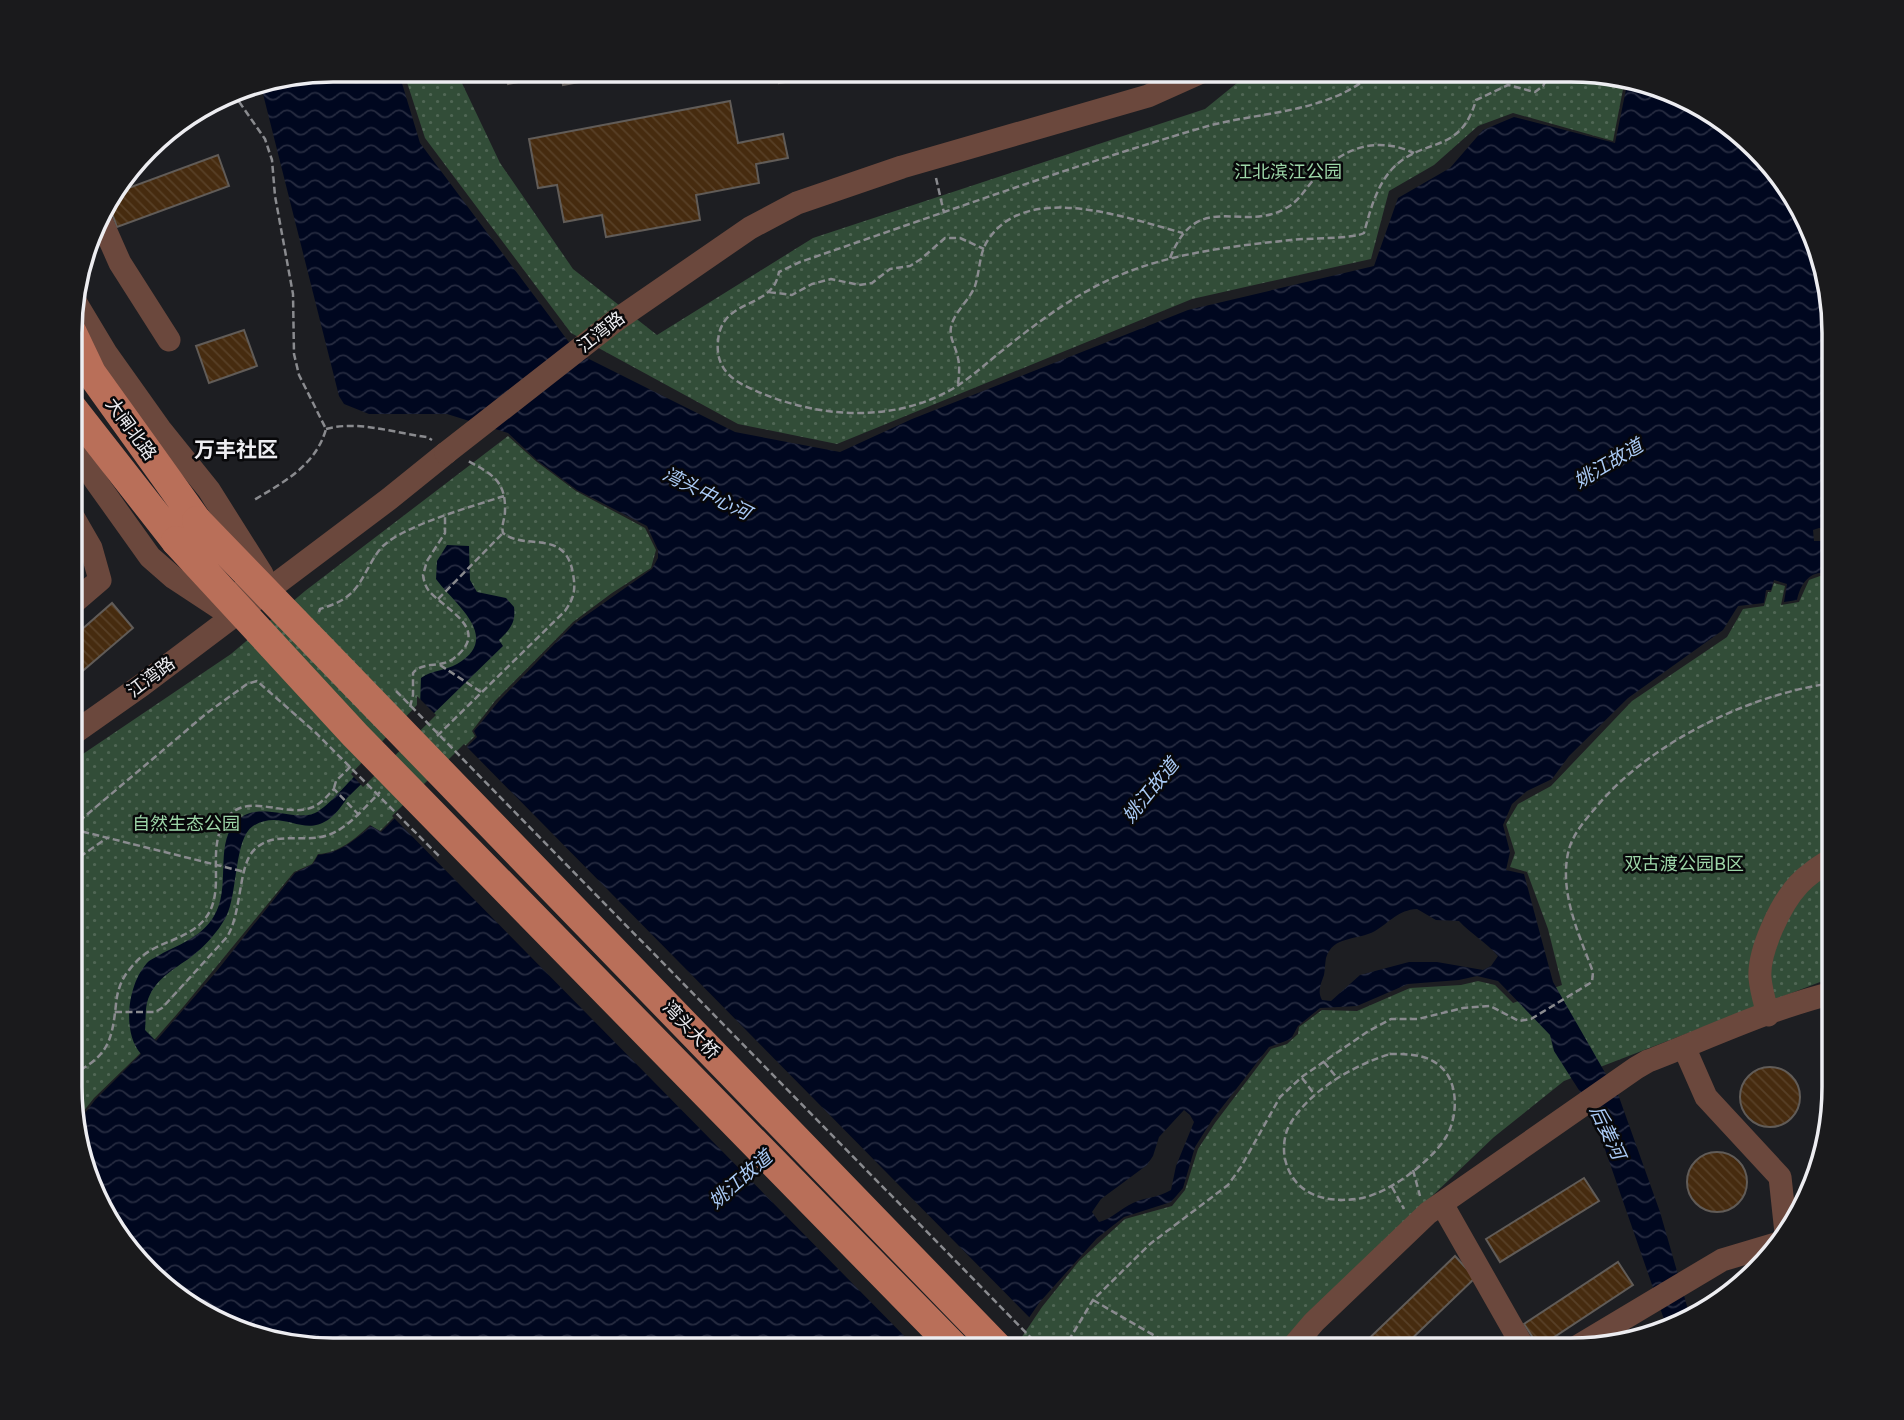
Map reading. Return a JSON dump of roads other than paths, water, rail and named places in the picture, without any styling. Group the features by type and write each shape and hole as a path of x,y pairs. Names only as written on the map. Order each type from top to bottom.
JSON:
{"main road":[{"name":"大闸北路","path":"82,354 91,373 197,520 395,703"},
{"name":"大闸北路","path":"82,421 176,541 354,749"},
{"name":"湾头大桥","path":"395,703 989,1338"},
{"name":"湾头大桥","path":"354,749 945,1338"}],"street":[{"name":"江湾路","path":"82,727 142,685 615,321 687,269 761,222 819,195 931,158 1148,96 1179,82"},
{"path":"105,229 120,263 169,340"},
{"path":"82,459 150,557 174,578 221,609 262,573 209,490 160,429 106,353 83,315"},
{"path":"82,532 91,548 100,580 82,595"},
{"path":"1768,1015 1760,976 1762,957 1784,904 1798,885 1822,866"},
{"path":"1300,1338 1427,1216 1647,1061 1822,997"},
{"path":"1684,1047 1706,1097 1780,1177 1784,1218"},
{"path":"1427,1216 1516,1338"},
{"path":"1594,1337 1722,1260 1763,1248"}],"water":[{"path":"333,82 402,82 420,143 577,353 735,432 840,452 912,419 1188,310 1374,266 1398,198 1450,168 1483,130 1514,117 1615,143 1626,89 1667,101 1724,134 1770,180 1788,208 1803,237 1817,284 1822,333 1822,528 1813,530 1814,541 1822,541 1822,573 1809,577 1797,600 1784,602 1787,584 1774,580 1771,590 1766,590 1764,603 1738,606 1723,630 1628,698 1569,756 1552,779 1527,791 1512,804 1503,825 1510,852 1506,870 1524,874 1553,982 1619,1097 1660,1212 1688,1309 1664,1320 1591,1109 1554,1051 1550,1035 1498,981 1477,976 1408,984 1357,1006 1320,1008 1298,1026 1291,1039 1269,1047 1212,1120 1195,1147 1183,1188 1171,1202 1124,1217 1097,1238 1039,1303 1015,1338 333,1338 284,1333 237,1319 180,1286 134,1240 108,1198 91,1152 84,1115 141,1054 135,1045 129,1020 132,993 142,970 151,960 198,934 214,916 222,893 228,833 243,816 252,812 305,815 319,811 420,706 421,678 457,664 470,654 476,643 471,621 436,579 437,561 447,545 469,546 470,580 477,592 506,598 514,607 511,625 499,640 503,646 323,823 311,826 278,820 266,821 253,826 247,832 239,854 230,907 223,923 206,944 164,976 150,995 146,1006 145,1030 156,1041 216,972 295,873 313,864 318,855 347,845 371,826 381,832 477,737 474,731 499,701 574,624 652,569 658,558 658,550 647,526 577,490 538,461 508,433 447,414 369,414 344,404 339,396 263,93 284,87","holes":["1417,909 1436,920 1459,921 1489,946 1498,956 1491,966 1483,970 1437,962 1409,962 1360,975 1331,1001 1322,1000 1320,991 1326,958 1334,945 1375,931 1399,914 1410,910","1184,1110 1194,1122 1176,1166 1171,1190 1133,1203 1099,1222 1092,1212 1101,1199 1147,1165 1159,1137"]}],"district":[{"name":"万丰社区","path":"236,450"}],"park label":[{"name":"江北滨江公园","path":"1288,172"},
{"name":"自然生态公园","path":"186,824"},
{"name":"双古渡公园B区","path":"1684,864"}],"water label":[{"name":"姚江故道","path":"1608,463"},
{"name":"湾头中心河","path":"707,493"},
{"name":"姚江故道","path":"1150,790"},
{"name":"后姜河","path":"1608,1132"},
{"name":"姚江故道","path":"740,1179"}]}
